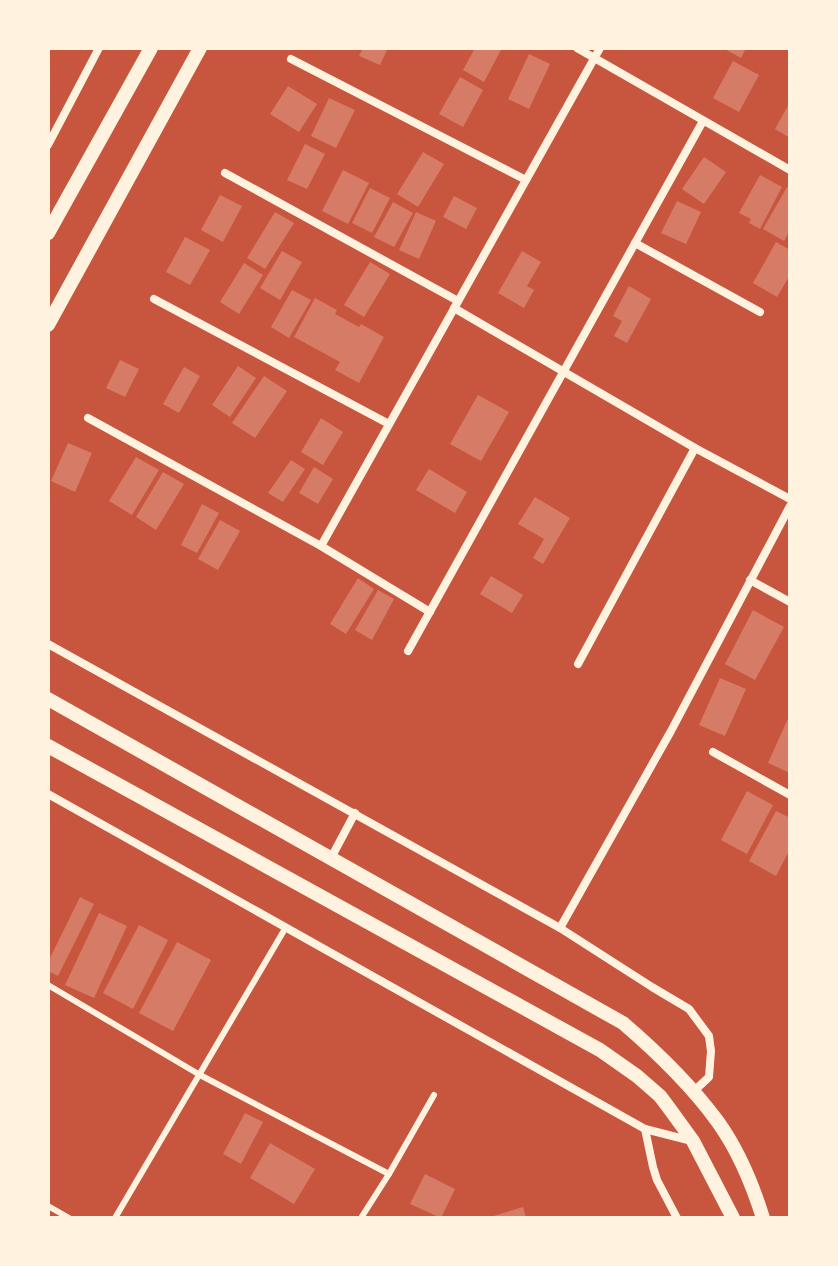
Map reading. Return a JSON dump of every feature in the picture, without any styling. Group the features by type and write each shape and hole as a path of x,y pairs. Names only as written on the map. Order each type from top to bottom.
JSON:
{"street":[{"path":"48,145 99,48"},
{"path":"48,233 151,48"},
{"path":"48,325 200,48"},
{"path":"577,48 790,170"},
{"path":"321,546 600,48"},
{"path":"291,59 526,180"},
{"path":"408,651 703,121"},
{"path":"225,173 456,304 695,448 790,499"},
{"path":"635,243 760,312"},
{"path":"154,299 389,424"},
{"path":"88,418 321,546 430,612"},
{"path":"578,664 695,448"},
{"path":"560,928 671,731 790,506"},
{"path":"750,580 790,602"},
{"path":"48,644 560,928 689,1009 709,1036 711,1051 709,1077 693,1092"},
{"path":"48,699 623,1023 664,1059 720,1123 743,1166 763,1218"},
{"path":"48,746 600,1050 660,1096 693,1141 733,1218"},
{"path":"713,752 790,795"},
{"path":"48,794 645,1129 693,1141"},
{"path":"331,858 355,813"},
{"path":"645,1129 657,1180 677,1218"}],"lane":[{"path":"115,1218 286,927"},
{"path":"48,985 200,1075 389,1174"},
{"path":"361,1218 434,1095"},
{"path":"48,1206 69,1218"}],"building":[{"path":"363,48 388,48 380,65 359,56"},
{"path":"475,48 502,48 484,82 463,70"},
{"path":"723,48 746,48 741,58"},
{"path":"529,54 550,64 529,109 508,99"},
{"path":"733,61 759,75 739,112 713,98"},
{"path":"460,77 483,90 463,127 439,114"},
{"path":"288,86 317,104 299,132 270,114"},
{"path":"329,98 355,110 336,148 311,136"},
{"path":"790,102 790,138 775,129"},
{"path":"305,144 325,154 307,189 287,180"},
{"path":"423,152 444,164 418,207 397,194"},
{"path":"704,157 726,172 704,204 682,189"},
{"path":"343,170 369,183 348,224 322,211"},
{"path":"760,175 782,187 760,229 749,223 751,219 739,213"},
{"path":"787,187 790,188 790,230 784,241 763,229"},
{"path":"370,188 390,198 372,233 352,223"},
{"path":"220,195 242,206 223,242 201,230"},
{"path":"454,196 477,208 466,229 443,217"},
{"path":"677,201 701,212 686,244 661,233"},
{"path":"393,202 413,213 394,247 374,237"},
{"path":"275,212 294,223 265,269 247,258"},
{"path":"416,212 436,221 419,259 399,250"},
{"path":"185,237 210,250 190,285 166,272"},
{"path":"776,242 790,250 790,275 777,297 753,283"},
{"path":"282,251 302,262 280,300 260,288"},
{"path":"522,251 541,262 527,286 534,290 524,308 498,293"},
{"path":"370,262 390,274 364,317 344,305"},
{"path":"244,263 263,275 239,314 220,302"},
{"path":"629,286 651,299 627,343 614,336 622,321 613,316"},
{"path":"292,290 311,300 289,338 271,327"},
{"path":"315,298 337,310 335,314 384,337 359,383 335,370 340,362 294,337"},
{"path":"120,360 139,369 125,397 106,388"},
{"path":"238,366 256,378 230,417 212,405"},
{"path":"184,367 200,376 179,413 163,404"},
{"path":"264,376 287,391 255,438 232,423"},
{"path":"478,395 509,412 481,461 450,444"},
{"path":"321,418 343,432 323,465 301,452"},
{"path":"68,443 92,453 75,492 51,481"},
{"path":"136,457 159,470 132,515 109,501"},
{"path":"291,460 305,469 283,502 268,493"},
{"path":"314,467 333,479 318,504 299,493"},
{"path":"429,469 467,492 455,513 416,490"},
{"path":"163,472 184,484 156,530 136,517"},
{"path":"535,497 570,518 543,564 533,558 544,539 518,524"},
{"path":"202,504 219,513 197,553 181,545"},
{"path":"220,520 240,531 218,570 198,559"},
{"path":"491,576 523,595 512,613 480,594"},
{"path":"358,578 374,589 346,634 330,624"},
{"path":"378,590 394,599 372,640 355,630"},
{"path":"753,610 784,627 755,680 725,664"},
{"path":"720,678 746,689 725,736 699,725"},
{"path":"790,714 790,773 768,763"},
{"path":"747,791 773,805 747,854 721,840"},
{"path":"776,811 790,818 790,849 776,876 749,861"},
{"path":"80,897 94,904 58,976 48,971 48,962"},
{"path":"99,913 127,926 94,998 65,985"},
{"path":"139,925 168,940 133,1009 103,993"},
{"path":"177,942 211,960 173,1031 139,1013"},
{"path":"245,1113 263,1122 241,1164 223,1154"},
{"path":"270,1143 315,1169 294,1204 250,1178"},
{"path":"425,1174 455,1189 441,1218 410,1204"},
{"path":"523,1207 526,1218 490,1218 490,1217"}]}
